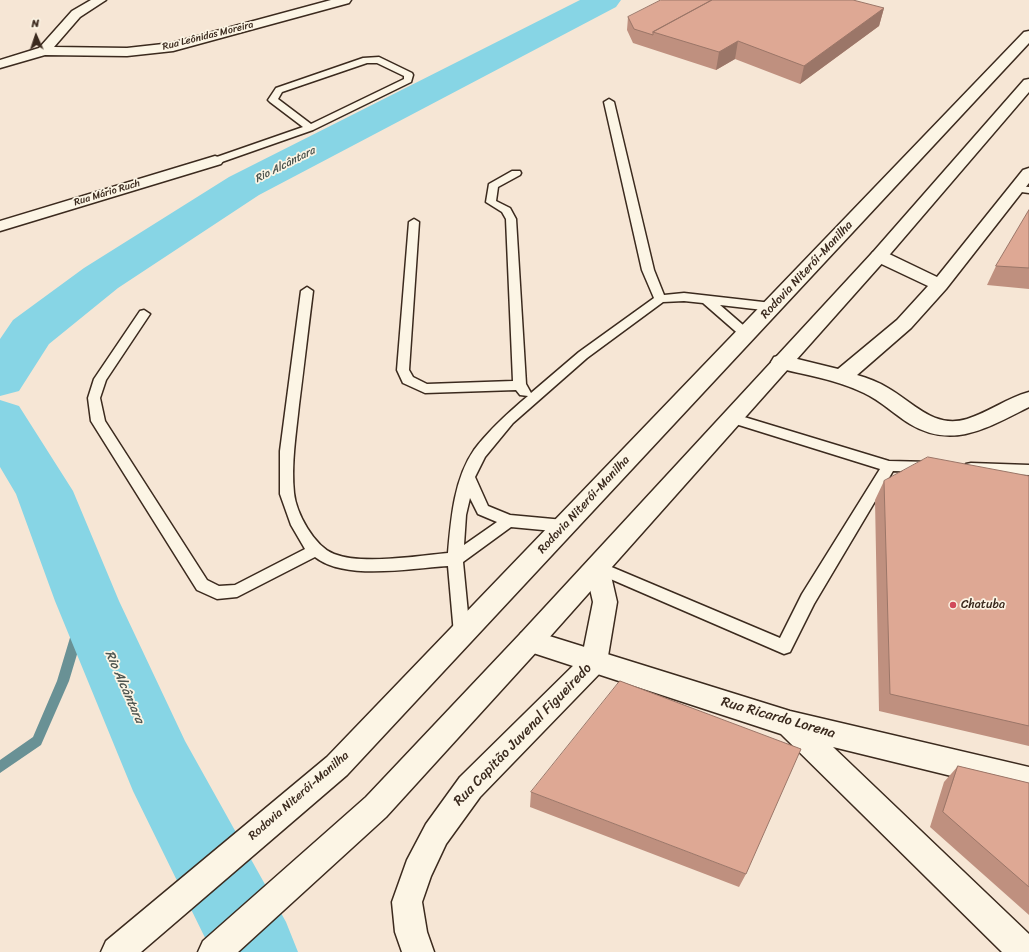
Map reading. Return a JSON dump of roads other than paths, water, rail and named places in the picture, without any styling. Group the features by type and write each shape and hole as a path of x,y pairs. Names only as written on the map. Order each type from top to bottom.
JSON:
{"main road":[{"path":"44,51 76,14 100,0"},
{"name":"Rua Leônidas Moreira","path":"0,64 44,51 113,52 167,48 345,0"},
{"name":"Rodovia Niterói-Manilha","path":"117,952 337,766 1029,35"},
{"path":"214,952 376,807 530,641 781,362 879,256 1029,83"},
{"name":"Rua Mário Ruch","path":"0,226 214,160"},
{"path":"843,376 904,324 940,285 1023,189 1029,174"},
{"path":"879,256 940,285"},
{"path":"781,362 843,376 874,389 922,422 946,429 972,425 1029,399"},
{"name":"Rua Capitão Juvenal Figueiredo","path":"418,952 411,932 407,902 418,871 436,834 470,787 594,662 605,602 596,567"},
{"name":"Rua Ricardo Lorena","path":"530,641 790,724 1029,781"},
{"path":"790,724 1025,952"}],"lane":[{"path":"214,160 310,128 408,80 409,75 379,60 366,60 279,90 274,96 273,100 310,128"},
{"path":"609,102 648,270 660,298"},
{"path":"516,173 493,186 490,197 491,202 506,210 511,219 520,385 531,400"},
{"path":"414,222 403,370 408,380 425,389 520,385"},
{"path":"307,291 287,451 287,494 298,525 309,544 327,558 346,564 370,565 455,559 509,521"},
{"path":"462,634 455,559 459,515 468,477 479,454 508,420 583,355 660,298 684,297 772,306"},
{"path":"706,299 746,334"},
{"path":"144,314 100,379 94,398 98,420 202,585 217,593 237,591 316,550"},
{"path":"731,418 889,466 944,467"},
{"path":"596,567 784,647 808,599 889,466"},
{"path":"959,468 1029,470"},
{"path":"468,477 483,510 509,521 564,526"}],"waterway":[{"name":"Rio Alcântara","path":"0,378 31,332 101,278 244,186 605,0"},
{"name":"Rio Alcântara","path":"0,420 44,491 87,601 159,766 256,952"},
{"path":"0,767 37,741 63,681 87,601"}],"place":[{"name":"Chatuba","path":"953,605"}]}
